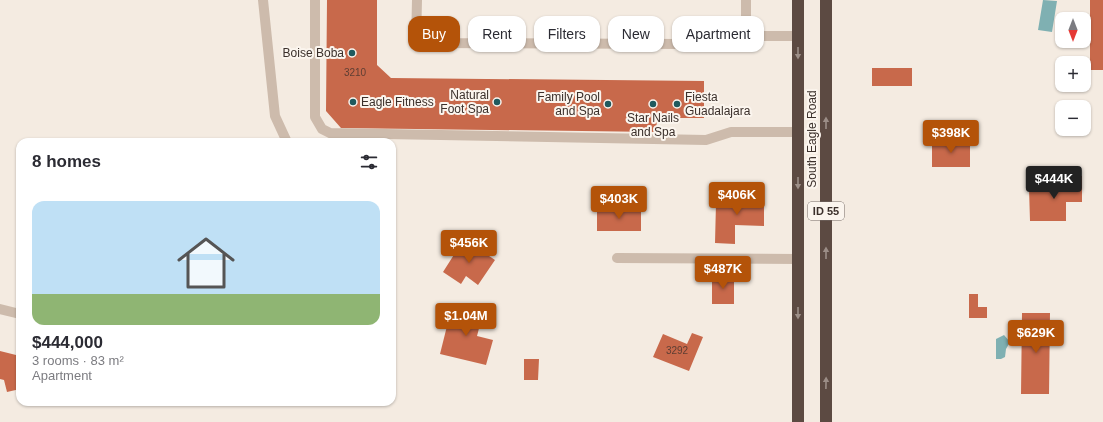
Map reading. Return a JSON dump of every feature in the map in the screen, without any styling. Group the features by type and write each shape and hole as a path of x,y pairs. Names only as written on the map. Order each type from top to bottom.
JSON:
{"highway":[{"name":"South Eagle Road","path":"798,0 798,422"},
{"name":"South Eagle Road","path":"826,0 826,422"}],"lane":[{"path":"263,0 274,116 285,138"},
{"path":"315,0 315,117 322,129 330,134 706,140 731,132 798,132"},
{"path":"416,0 416,43 672,44"},
{"path":"746,0 746,16"},
{"path":"764,36 798,36"},
{"path":"617,258 798,259"},
{"path":"0,309 16,313"}],"water":[{"path":"1043,0 1057,1 1052,32 1038,30"},
{"path":"1004,335 1010,342 1006,349 1005,357 996,359 996,339"}],"building":[{"path":"327,0 377,0 377,65 391,78 704,81 704,118 657,118 656,132 341,128 326,111"},
{"path":"1090,0 1103,0 1103,70 1091,70"},
{"path":"872,68 912,68 912,86 872,86"},
{"path":"932,142 970,142 970,167 932,167"},
{"path":"1066,176 1082,176 1082,202 1066,202 1066,221 1030,221 1029,188 1066,187"},
{"path":"732,193 753,193 753,202 764,202 764,226 735,225 735,244 715,243 716,203 731,204"},
{"path":"597,208 641,208 641,231 597,231"},
{"path":"464,239 495,260 478,285 466,276 461,284 443,272"},
{"path":"712,275 734,275 734,304 712,304"},
{"path":"969,294 978,294 978,307 987,307 987,318 969,318"},
{"path":"452,306 483,313 477,336 493,340 486,365 440,354"},
{"path":"1022,313 1050,313 1049,394 1021,394"},
{"path":"692,333 703,337 689,371 653,357 663,334 687,344"},
{"path":"0,351 16,355 16,390 7,392 4,380 0,379"},
{"path":"524,359 539,359 538,380 524,380"}],"place":[{"name":"Boise Boba","path":"352,53"},
{"name":"Eagle Fitness","path":"353,102"},
{"name":"Natural Foot Spa","path":"497,102"},
{"name":"Family Pool and Spa","path":"608,104"},
{"name":"Star Nails and Spa","path":"653,104"},
{"name":"Fiesta Guadalajara","path":"677,104"}]}
